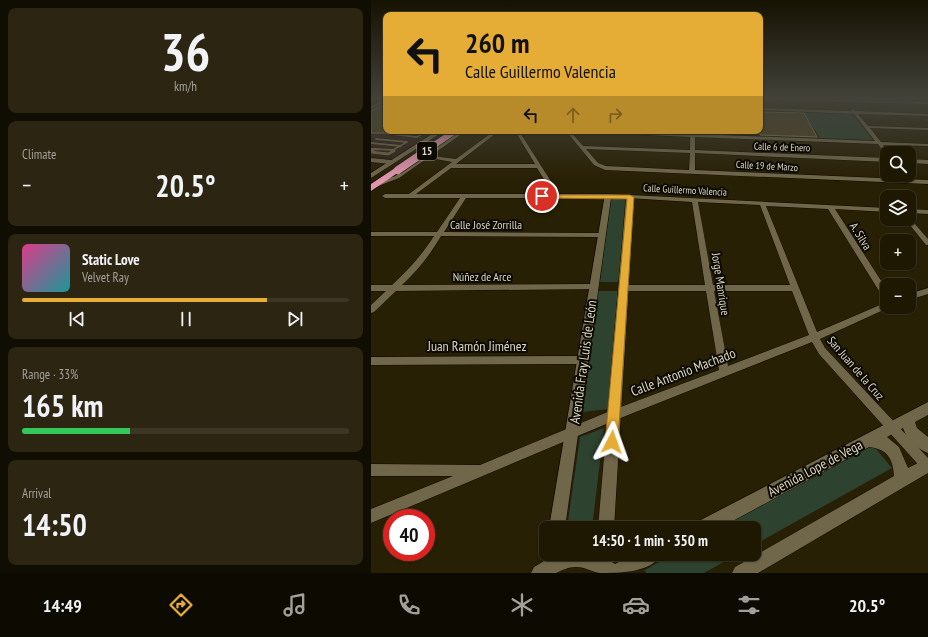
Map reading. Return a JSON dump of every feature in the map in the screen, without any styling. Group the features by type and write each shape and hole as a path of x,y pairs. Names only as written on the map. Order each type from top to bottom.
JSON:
{"highway":[{"name":"15","path":"373,185 393,167 442,134"},
{"name":"15","path":"393,167 454,134"}],"street":[{"path":"866,127 928,129"},
{"path":"866,127 881,146"},
{"path":"371,176 393,167 437,134"},
{"path":"373,185 397,177 455,134"},
{"path":"411,195 493,134"},
{"path":"519,134 557,196"},
{"path":"570,134 581,147"},
{"path":"692,172 693,134"},
{"path":"712,134 928,145"},
{"name":"Calle 6 de Enero","path":"581,147 880,160"},
{"name":"Calle 19 de Marzo","path":"581,147 596,164 605,168 880,181"},
{"path":"427,156 457,161"},
{"path":"371,160 393,167"},
{"path":"916,161 928,162"},
{"path":"451,166 538,166"},
{"name":"Calle 19 de Marzo","path":"916,182 928,182"},
{"name":"Calle Guillermo Valencia","path":"385,196 608,196 880,210"},
{"path":"371,310 415,268 465,196"},
{"name":"Avenida Fray Luis de León","path":"558,521 608,196"},
{"path":"606,521 630,197"},
{"name":"Jorge Manrique","path":"695,200 724,372"},
{"name":"San Juan de la Cruz","path":"761,203 814,337 833,364 928,466"},
{"name":"A. Silva","path":"830,207 880,286"},
{"path":"916,211 928,212"},
{"path":"914,226 928,243"},
{"name":"Calle José Zorrilla","path":"371,234 601,235"},
{"name":"Núñez de Arce","path":"371,288 594,287"},
{"path":"624,288 795,288"},
{"path":"916,295 928,291"},
{"name":"Calle Antonio Machado","path":"371,470 484,470 614,415 814,337 880,307"},
{"name":"Juan Ramón Jiménez","path":"371,360 583,360"},
{"name":"Avenida Lope de Vega","path":"716,521 928,408"},
{"path":"907,419 912,433 928,446"},
{"path":"868,440 882,442 893,450 900,461 902,480"},
{"path":"741,573 928,466"},
{"path":"371,516 484,470"},
{"path":"547,564 568,557 587,558 609,566 627,561"}],"lane":[{"path":"371,143 383,133"},
{"path":"392,134 417,137"},
{"path":"371,149 375,149 371,152 388,154 422,134"},
{"path":"376,139 407,142"},
{"path":"371,143 401,146"}],"shaded area":[{"path":"371,126 383,126 383,134 431,134 393,158 371,156"}],"green space":[{"path":"812,126 861,126 873,140 820,138"},
{"path":"724,134 750,134 751,135"},
{"path":"611,199 627,199 619,282 600,282"},
{"path":"598,291 618,291 608,409 582,412"},
{"path":"604,428 593,521 568,521 580,437"},
{"path":"871,443 892,468 761,541 761,521 732,521"},
{"path":"661,561 725,561 704,573 646,573 645,570"}],"building":[{"path":"371,126 383,126 383,132 371,133"},
{"path":"763,126 811,126 817,137 760,135 763,134"}],"route":[{"path":"542,196 630,197 612,442"}]}
